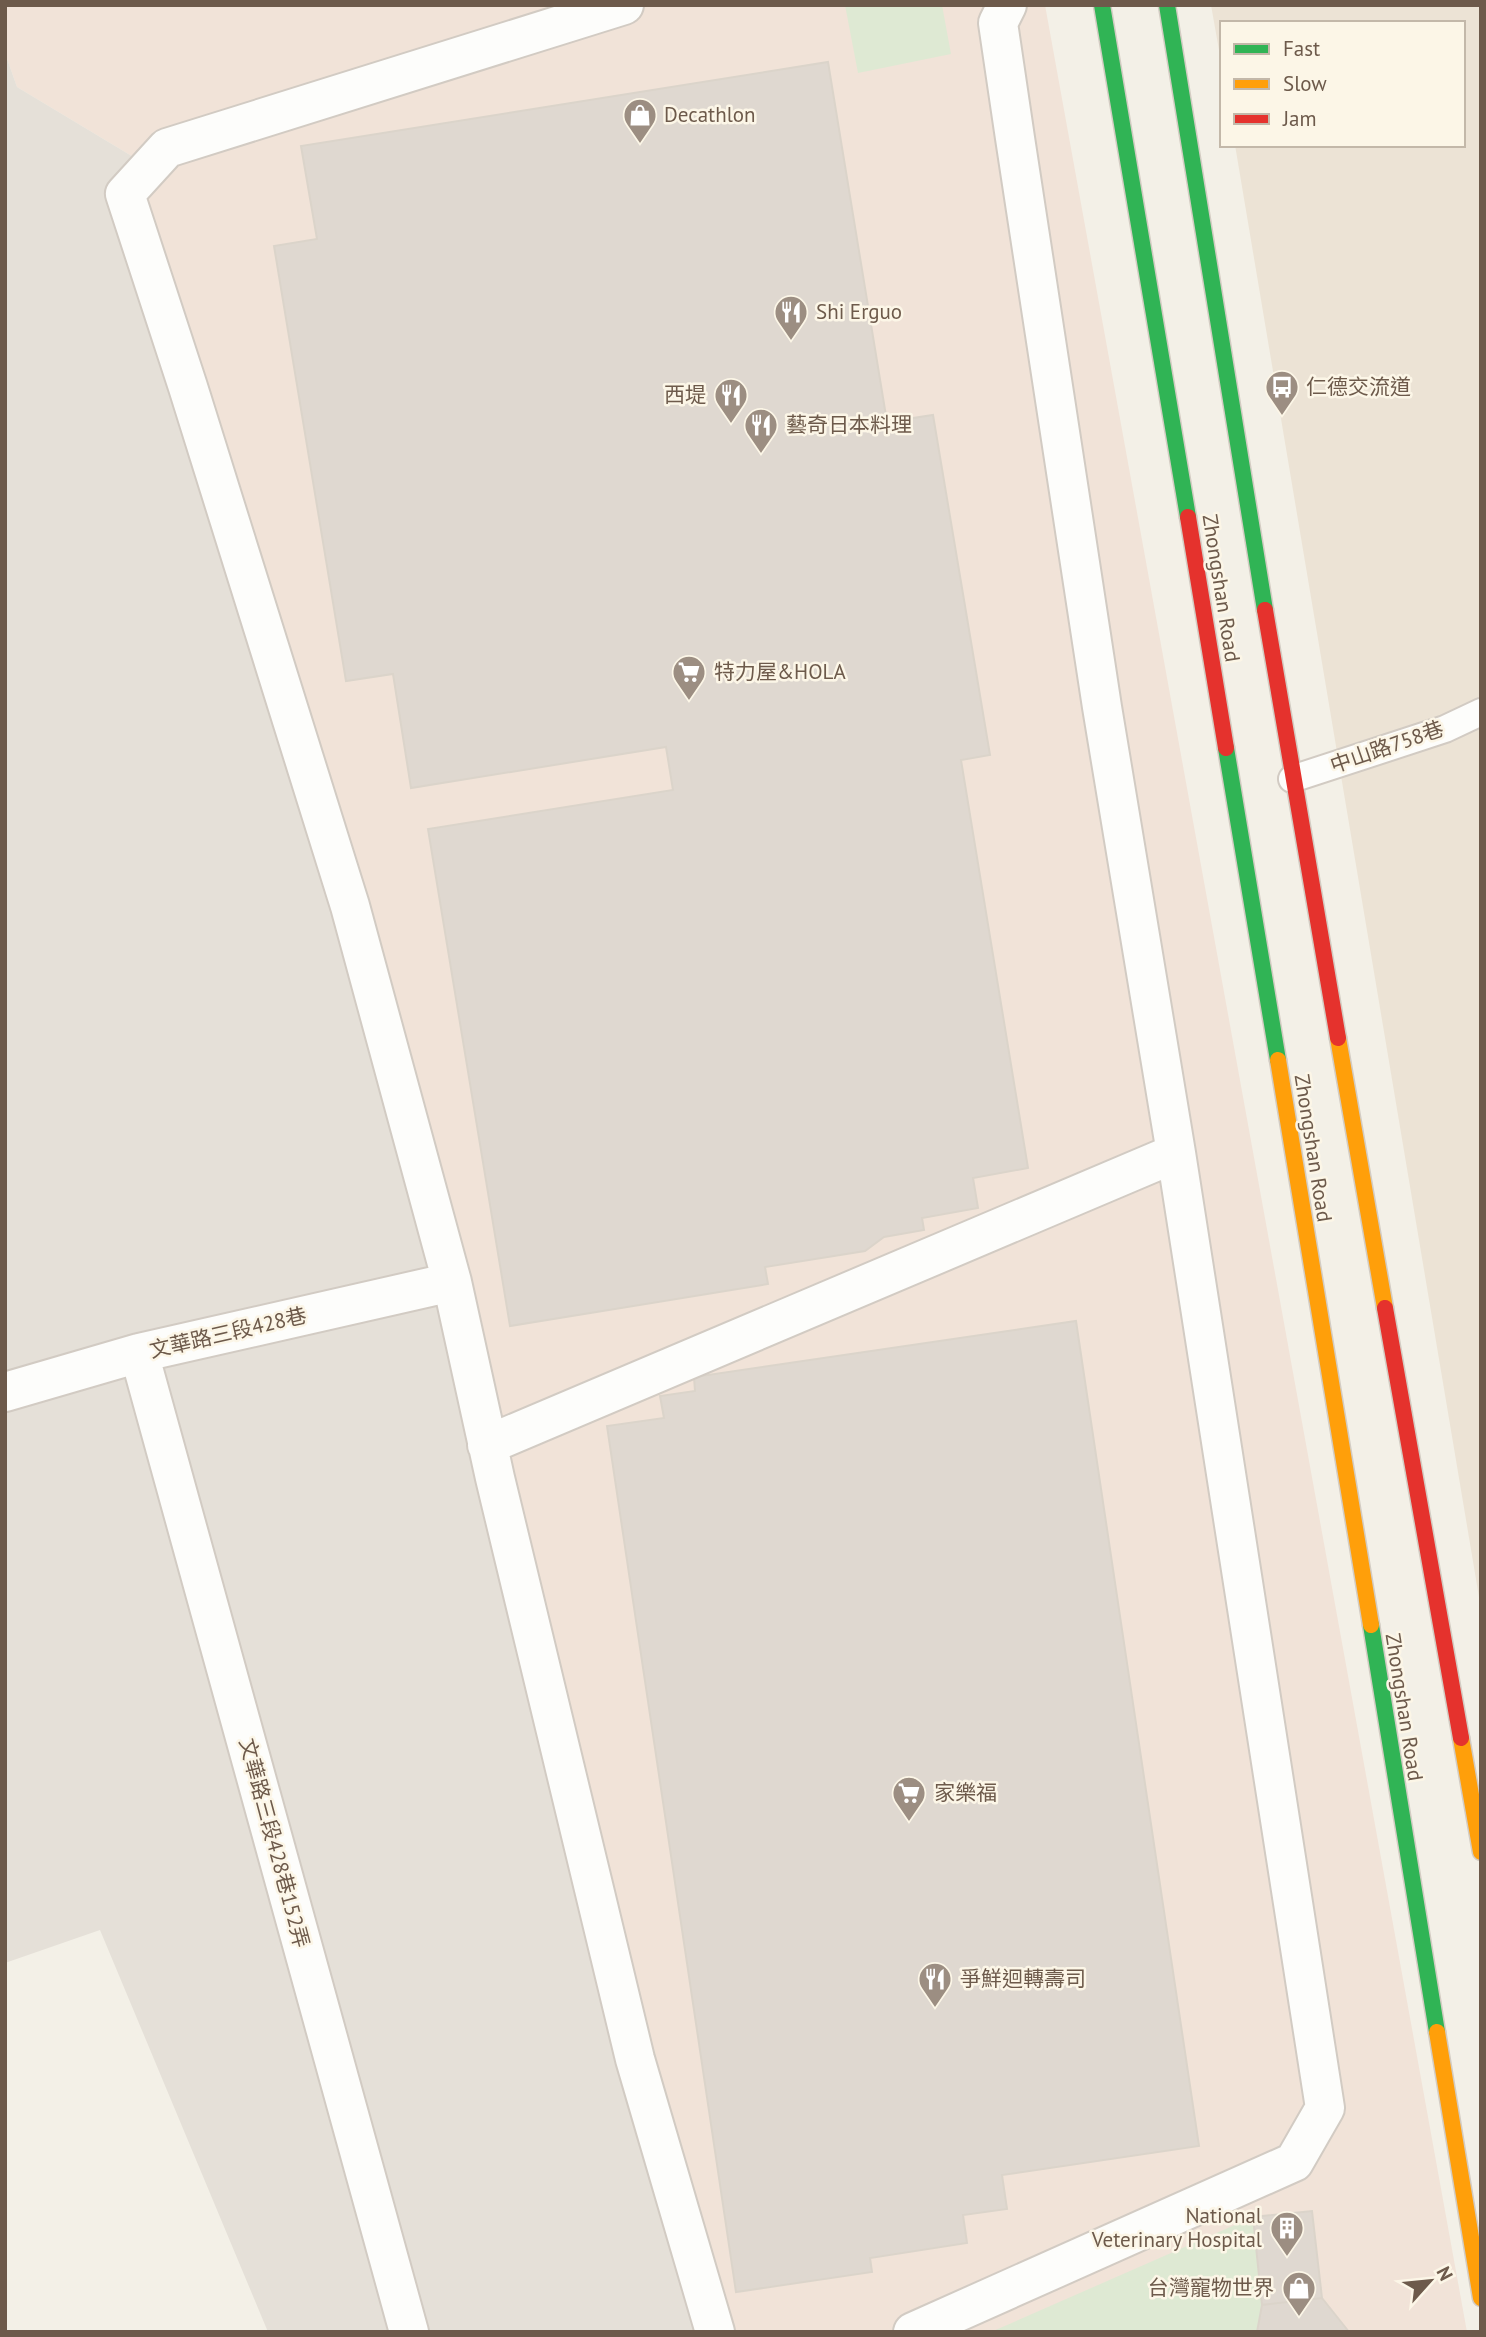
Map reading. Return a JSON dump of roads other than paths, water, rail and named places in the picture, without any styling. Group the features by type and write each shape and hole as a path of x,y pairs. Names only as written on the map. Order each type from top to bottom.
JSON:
{"main road":[{"name":"Zhongshan Road","path":"1102,5 1481,2298"},
{"name":"Zhongshan Road","path":"1167,5 1292,779 1481,1852"}],"street":[{"path":"624,5 167,148 125,194 350,906 452,1282 487,1445 635,2059 715,2332"},
{"path":"913,2332 1294,2162 1325,2108 1176,1153 1102,707 999,11"},
{"path":"487,1445 1176,1153"},
{"name":"文華路三段428巷","path":"5,1392 139,1353 452,1282"},
{"name":"文華路三段428巷152弄","path":"139,1353 410,2332"}],"lane":[{"name":"中山路758巷","path":"1292,779 1445,729 1481,712"}],"place":[{"name":"Decathlon","path":"640,145"},
{"name":"Shi Erguo","path":"791,342"},
{"name":"仁德交流道","path":"1282,417"},
{"name":"西堤","path":"731,425"},
{"name":"藝奇日本料理","path":"761,455"},
{"name":"特力屋&HOLA","path":"689,702"},
{"name":"家樂福","path":"909,1823"},
{"name":"爭鮮迴轉壽司","path":"935,2009"},
{"name":"National Veterinary Hospital","path":"1287,2258"},
{"name":"台灣寵物世界","path":"1299,2318"}]}
